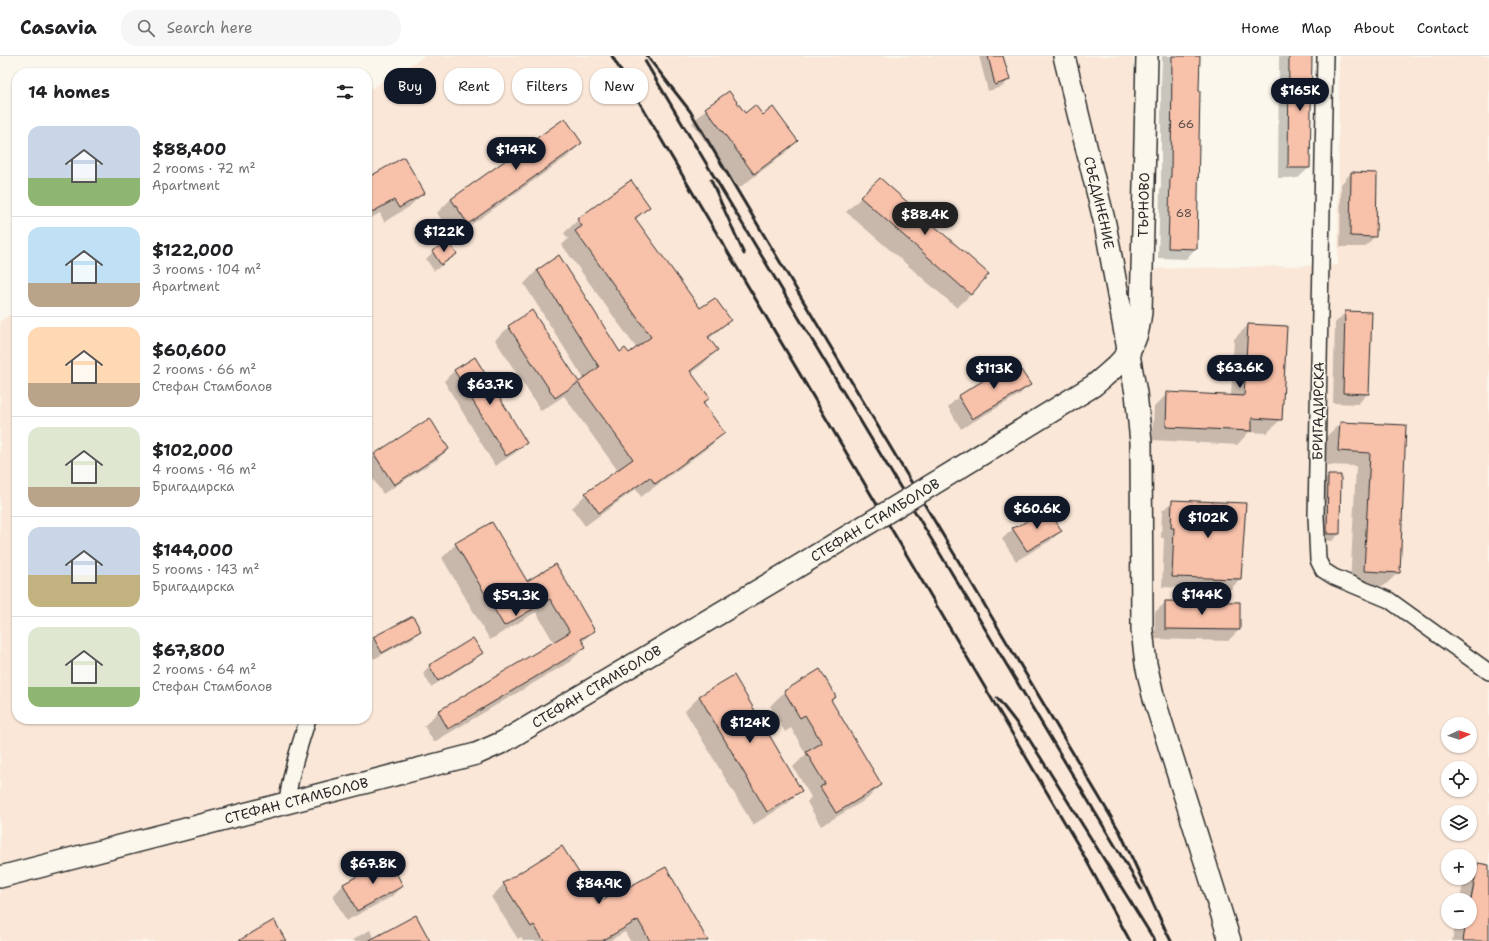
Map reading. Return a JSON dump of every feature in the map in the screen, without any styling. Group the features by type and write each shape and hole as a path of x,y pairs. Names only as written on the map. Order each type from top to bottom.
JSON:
{"street":[{"name":"СЪЕДИНЕНИЕ","path":"1064,56 1105,224 1136,393 1141,442 1142,630 1146,664 1153,695 1230,941"},
{"name":"ТЪРНОВО","path":"1129,351 1137,334 1141,312 1147,56"},
{"name":"БРИГАДИРСКА","path":"1325,56 1316,508 1318,560 1323,570 1334,577 1389,600 1489,672"},
{"name":"СТЕФАН СТАМБОЛОВ","path":"0,877 476,754 503,742 779,578 1093,386 1114,368 1129,351"},
{"path":"287,803 293,765 306,724"}],"shaded area":[{"path":"425,56 1133,56 1141,269 1338,265 1339,56 1489,56 1489,941 0,941 0,321 12,314 12,724 372,724 372,88 384,81 384,104 436,104 436,68 405,68"}],"building":[{"path":"988,56 1003,56 1010,80 995,85"},
{"path":"1172,56 1200,56 1197,249 1168,248 1171,177"},
{"path":"1289,56 1312,56 1310,168 1288,168"},
{"path":"729,91 745,113 755,105 763,115 773,107 798,141 754,174 705,108"},
{"path":"565,118 582,143 468,224 451,199"},
{"path":"404,157 425,193 399,208 394,200 372,212 372,175"},
{"path":"1351,172 1377,173 1376,237 1350,236"},
{"path":"880,178 989,274 971,295 860,197"},
{"path":"631,180 650,207 635,218 700,308 715,298 731,320 708,337 718,350 690,371 710,398 703,403 725,433 655,484 650,477 599,513 585,493 633,459 578,383 555,398 508,326 532,310 579,382 599,367 537,270 559,255 620,352 625,348 629,353 651,337 575,231 582,226 577,219"},
{"path":"448,241 457,254 441,265 432,251"},
{"path":"1345,311 1372,312 1369,394 1343,393"},
{"path":"1248,324 1287,326 1282,420 1252,418 1252,431 1166,427 1167,392 1244,396"},
{"path":"475,357 527,443 506,456 454,370"},
{"path":"1015,361 1031,385 972,419 958,396"},
{"path":"430,418 449,449 394,485 374,454"},
{"path":"1340,422 1406,425 1400,573 1364,571 1370,453 1338,451"},
{"path":"1328,475 1341,475 1340,534 1327,534"},
{"path":"1172,500 1246,503 1241,579 1172,577 1174,528 1171,528"},
{"path":"1047,508 1062,531 1027,551 1012,528 1022,524"},
{"path":"492,522 527,581 556,564 595,631 581,639 586,647 448,729 438,711 570,632 550,599 504,626 455,543"},
{"path":"1165,601 1240,602 1240,630 1165,629"},
{"path":"413,616 421,631 382,653 373,637"},
{"path":"473,638 483,653 438,681 429,665"},
{"path":"820,669 836,697 831,700 882,785 836,813 820,787 825,784 806,752 822,743 805,715 800,718 784,691"},
{"path":"734,675 802,791 767,812 699,696"},
{"path":"562,846 598,903 666,867 708,941 650,941 638,920 602,941 544,941 534,925 531,927 503,883"},
{"path":"389,859 403,886 357,911 343,884"},
{"path":"1478,863 1489,865 1489,941 1463,941 1465,929 1477,929 1477,893 1472,893 1474,885 1477,885"},
{"path":"416,915 430,941 368,941"},
{"path":"274,920 286,941 238,941"}],"railway":[{"path":"612,56 1078,845 1130,941"},
{"path":"647,56 690,111 1120,832 1164,927"},
{"path":"645,61 696,147"},
{"path":"694,143 1141,889"},
{"path":"711,180 744,254"},
{"path":"997,698 1029,739 1155,941"},
{"path":"1162,923 1171,941"}]}
